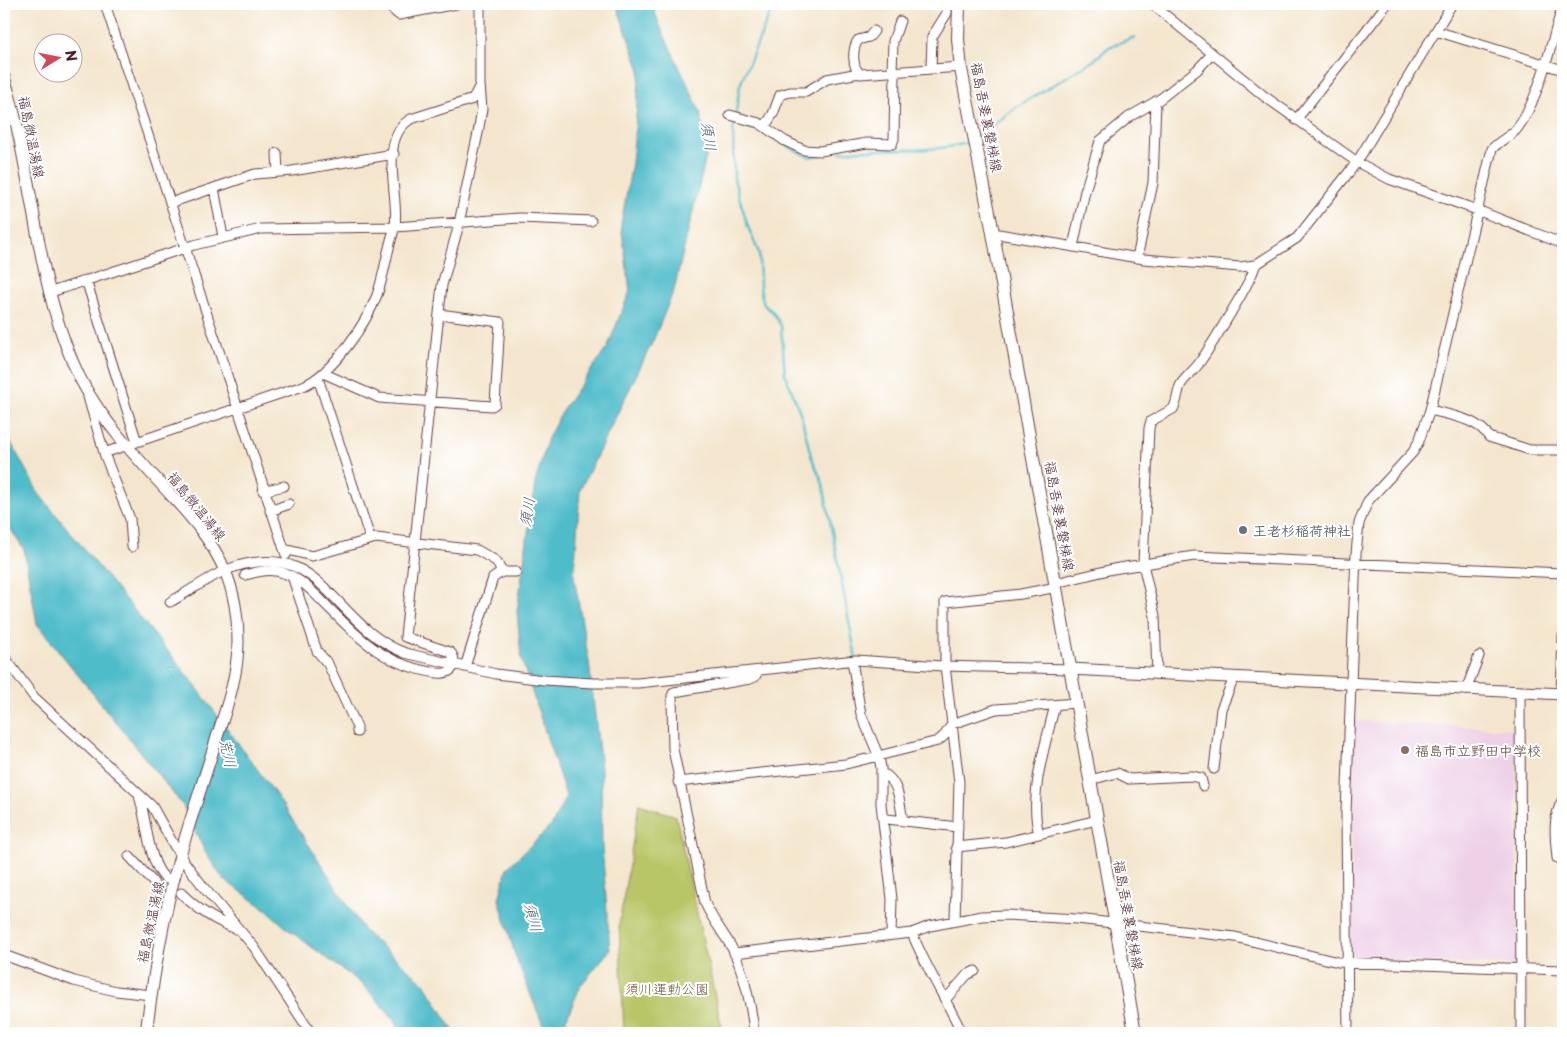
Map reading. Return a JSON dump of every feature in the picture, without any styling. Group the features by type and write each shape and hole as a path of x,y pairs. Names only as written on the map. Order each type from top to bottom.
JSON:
{"main road":[{"name":"福島吾妻裏磐梯線","path":"959,4 958,39 961,67 1057,585 1070,669 1135,1033"},
{"name":"福島微温湯線","path":"4,77 13,107 31,208 51,292 61,329 84,385 114,431 132,443 194,520 215,551 225,570 234,606 238,642 232,688 180,856 162,929 146,1033"},
{"path":"1070,669 1562,694"}],"street":[{"path":"105,4 239,408 263,490 285,552 312,556 370,538 477,550 496,561 502,572"},
{"path":"387,5 399,16 456,4"},
{"path":"245,574 262,570 291,573 356,636 378,652 440,673 449,672 454,665 453,656 450,652 405,640 442,285 459,222 482,109 480,86 480,4"},
{"path":"1296,120 1387,4"},
{"path":"993,232 1138,258 1240,267 1254,265 1297,238 1357,162 1452,4"},
{"path":"1348,1033 1346,813 1355,564 1359,523 1363,511 1375,491 1413,452 1420,441 1430,410 1492,149 1519,125 1536,90 1563,4"},
{"path":"1156,5 1211,55 1296,120 1357,162 1388,179 1477,210 1563,244"},
{"path":"931,69 932,37 947,13 947,9"},
{"path":"730,115 765,126 796,147 813,151 866,143 892,144 894,139 893,41 900,21"},
{"path":"859,73 855,67 854,46 858,40 869,37 874,31"},
{"path":"1436,31 1563,70"},
{"path":"1073,247 1085,191 1100,141 1129,117 1156,101 1197,70 1211,55"},
{"path":"765,126 773,114 780,95 790,92 806,92 827,79 859,73 868,75 961,67"},
{"path":"104,453 303,386 320,376 338,356 369,311 377,294 395,227 396,217 391,174 398,131 402,124 412,119 473,99 480,86"},
{"path":"1138,258 1153,183 1156,101"},
{"path":"278,153 278,172"},
{"path":"170,202 255,174 394,154"},
{"path":"214,188 223,237"},
{"path":"51,292 185,248 223,237 268,228 302,230 395,227 520,218 591,221"},
{"path":"1156,674 1155,616 1143,564 1151,421 1173,409 1180,386 1196,367 1248,285 1255,270 1254,265"},
{"path":"86,280 132,443"},
{"path":"320,376 379,398 429,400 492,406 495,404 500,322 439,314"},
{"path":"320,376 370,538"},
{"path":"84,385 104,453 130,519 132,547"},
{"path":"1430,410 1472,423 1485,430 1490,437 1530,450 1563,450"},
{"path":"263,490 284,486"},
{"path":"270,510 289,504"},
{"path":"955,921 959,782 945,666 945,602 1021,594 1113,569 1194,556 1563,573"},
{"path":"170,602 225,570 265,559 291,563 318,581 360,625 393,648 454,665 544,680 638,683 852,661 945,666 1070,669"},
{"path":"465,667 493,578 502,572 516,572"},
{"path":"291,573 317,651 328,664 357,727 356,732"},
{"path":"1562,694 1563,636"},
{"path":"4,656 34,697 152,806 180,856 254,947 311,1033"},
{"path":"1466,690 1479,656"},
{"path":"852,661 861,714 880,757 881,804 892,899 891,936"},
{"path":"754,1033 752,1011 734,953 710,915 705,903 678,782 673,749 672,696 674,692 750,679 755,677 758,671"},
{"path":"1214,769 1221,709 1234,678"},
{"path":"1520,692 1521,1033"},
{"path":"678,782 846,764 938,741 952,724 996,709 1076,703"},
{"path":"1039,834 1035,819 1035,800 1055,705"},
{"path":"1090,780 1117,773 1129,779 1191,776 1201,778 1203,786"},
{"path":"886,775 894,784 898,793 903,821"},
{"path":"138,794 145,812 156,868 166,880"},
{"path":"1557,858 1554,823 1557,809 1563,799"},
{"path":"887,820 958,827"},
{"path":"956,847 1006,842 1097,820"},
{"path":"129,856 153,882 157,890 154,919 162,929"},
{"path":"181,894 194,906 226,926 240,930"},
{"path":"734,953 891,936 912,933 930,926 955,921 1006,915 1077,919 1115,925 1235,937 1347,962 1521,970 1563,970"},
{"path":"912,933 924,962 946,999 962,1033"},
{"path":"4,955 74,981 116,991 151,995"},
{"path":"946,999 966,975 975,971"}],"shaded area":[{"path":"1353,721 1516,729 1518,960 1513,965 1357,959 1353,956 1351,951"}],"green space":[{"name":"須川運動公園","path":"639,804 676,816 723,1033 624,1033 619,925"}],"water":[{"name":"須川","path":"616,4 652,4 660,26 700,111 707,153 674,290 653,341 580,490 574,577 589,662 601,769 602,846 610,950 581,985 565,1022 570,1033 546,1033 516,958 499,899 507,868 552,825 566,796 521,658 517,611 535,483 548,438 565,406 607,348 630,291 621,224 632,163 640,70"},
{"name":"荒川","path":"4,430 39,494 189,677 277,796 365,932 424,983 455,1033 400,1033 395,1020 363,985 289,930 260,905 223,879 205,852 184,807 37,624 24,550 4,519"}],"waterway":[{"path":"774,4 740,85 733,132 734,179 748,227 759,253 760,288 764,305 773,312 781,326 785,374 801,415 811,456 823,484 858,669"},
{"path":"979,136 1015,108 1093,61 1109,47 1135,37"},
{"path":"735,123 763,132 776,140"},
{"path":"840,152 938,148 970,142"},
{"path":"781,143 809,157 822,155"},
{"path":"895,936 895,940 903,939 910,941 916,952"}],"tunnel":[{"path":"402,657 404,644"}],"place":[{"name":"王老杉稲荷神社","path":"1243,530"},
{"name":"福島市立野田中学校","path":"1405,750"}]}
